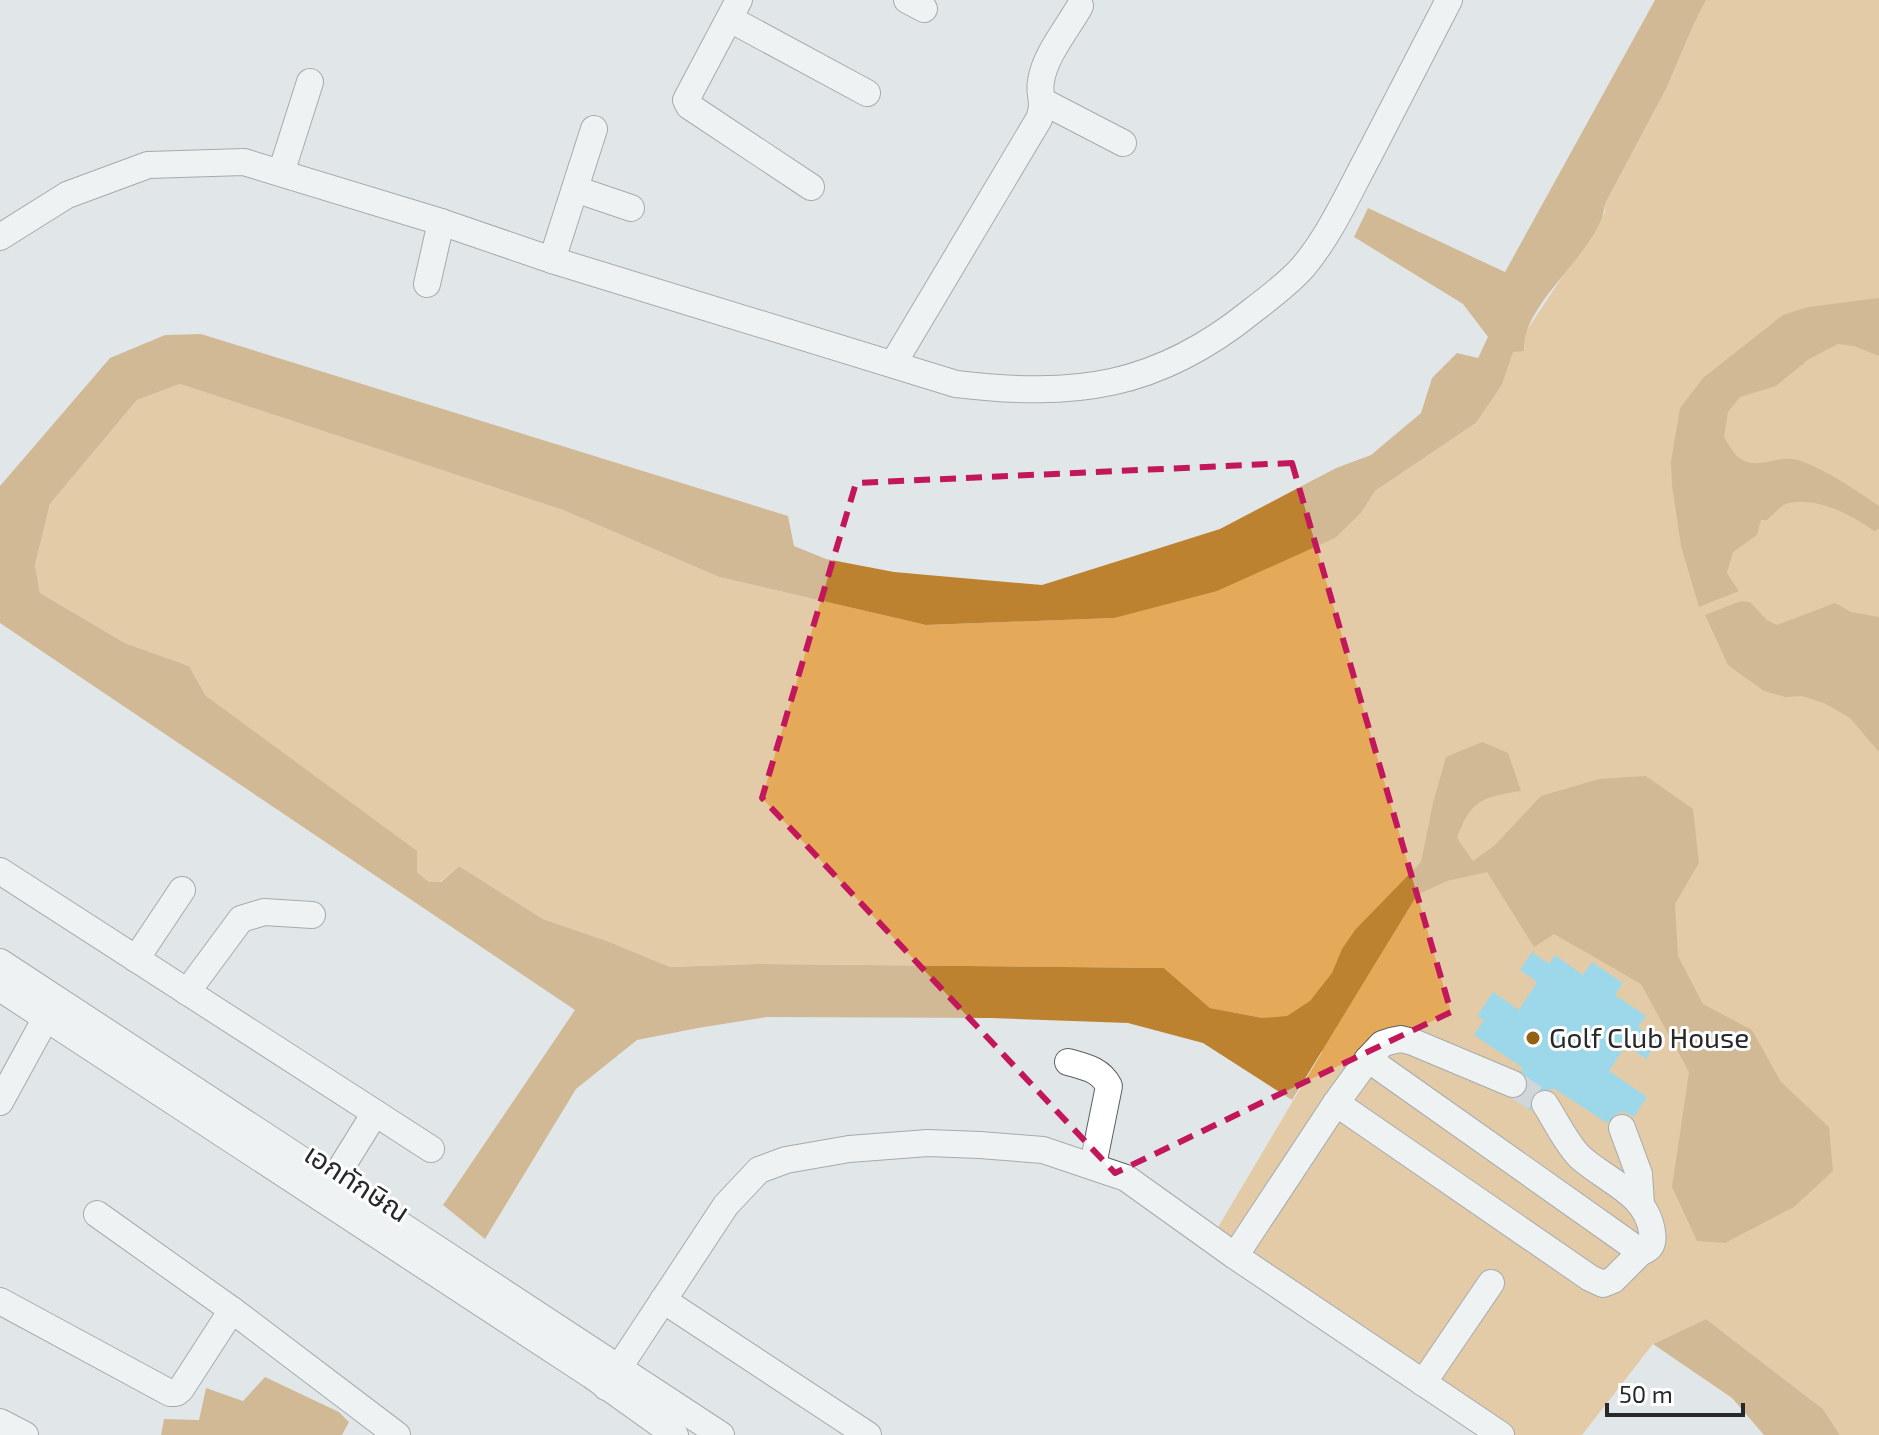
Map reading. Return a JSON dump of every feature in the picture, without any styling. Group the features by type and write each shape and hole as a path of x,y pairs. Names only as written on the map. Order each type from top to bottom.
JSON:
{"street":[{"path":"0,237 67,195 148,165 244,162 956,384 1011,390 1108,384 1203,347 1288,282 1304,265 1340,211 1449,0"},
{"path":"893,364 1039,119 1044,102 1040,90 1046,66 1080,6"},
{"path":"811,187 689,106 686,100 735,10 867,93"},
{"path":"281,173 310,82"},
{"path":"1044,102 1123,143"},
{"path":"552,260 594,129"},
{"path":"575,189 631,208"},
{"path":"427,284 441,222"},
{"path":"0,871 431,1149"},
{"path":"136,959 182,890"},
{"path":"187,992 241,919 264,912 312,915"},
{"path":"0,962 328,1189 375,1113"},
{"name":"เอกทักษิณ","path":"0,988 328,1189 612,1377 675,1435"},
{"path":"0,1102 46,1018"},
{"path":"1235,1256 1336,1103 1382,1044 1401,1039 1513,1084"},
{"path":"1368,1059 1641,1252"},
{"path":"1068,1062 1095,1070 1109,1086 1093,1165"},
{"path":"1336,1103 1603,1284 1613,1280 1641,1252 1647,1250 1652,1239 1647,1215 1631,1194 1579,1156 1545,1104"},
{"path":"1622,1128 1639,1174 1641,1204"},
{"path":"721,1435 612,1377 737,1190 759,1170 786,1160 849,1149 928,1143 1043,1150 1126,1178 1235,1256 1501,1435"},
{"path":"97,1214 232,1310 397,1435"},
{"path":"1423,1383 1491,1283"},
{"path":"663,1300 868,1435"},
{"path":"0,1301 170,1393 181,1389 232,1310"},
{"path":"0,1422 25,1435"}],"highlighted area":[{"path":"1292,463 1451,1012 1115,1173 762,798 856,483"}],"shaded area":[{"path":"1655,0 1706,0 1666,89 1605,204 1591,239 1535,315 1526,333 1524,351 1513,352 1502,385 1476,423 1375,491 1361,513 1335,538 1217,591 1114,618 926,625 719,577 563,510 180,384 137,400 50,504 35,565 40,593 125,643 189,666 206,696 417,851 417,872 429,882 441,882 459,866 543,919 670,967 756,964 1164,968 1210,1008 1263,1018 1287,1016 1310,1001 1332,973 1342,949 1355,930 1421,862 1446,757 1482,742 1508,753 1521,791 1488,798 1468,815 1457,838 1473,861 1495,845 1541,796 1599,779 1646,776 1693,809 1699,863 1675,904 1678,956 1703,1004 1752,1030 1781,1082 1829,1127 1833,1171 1794,1207 1725,1243 1697,1241 1672,1187 1689,1072 1641,984 1554,934 1534,947 1487,872 1447,881 1417,895 1292,1100 1203,1043 1128,1023 991,1018 767,1017 698,1028 637,1040 576,1089 485,1239 443,1205 575,1010 0,623 0,486 110,358 165,335 201,334 788,516 794,546 826,559 894,572 1042,585 1220,529 1336,468 1371,455 1421,413 1432,378 1457,353 1478,358 1488,337 1463,304 1354,237 1368,208 1505,272"},
{"path":"1706,0 1879,0 1879,1435 1840,1435 1823,1409 1706,1319 1653,1344 1582,1435 1499,1435 1211,1239 1322,1052 1263,1018 1210,1008 1164,968 756,964 670,967 543,919 459,866 440,882 429,882 206,696 189,666 125,643 40,593 35,565 50,504 137,400 180,384 563,510 719,577 926,625 1113,618 1335,537 1361,513 1375,491 1476,423 1502,385 1513,351 1605,212 1605,204 1666,89"},
{"path":"1879,298 1879,356 1854,346 1838,344 1809,359 1776,386 1740,397 1728,412 1724,437 1736,455 1745,461 1798,460 1840,480 1879,506 1879,529 1874,531 1844,513 1820,504 1786,504 1767,520 1761,520 1757,535 1733,552 1727,573 1739,591 1699,607 1681,546 1672,485 1671,462 1680,408 1703,378 1783,315 1808,307"},
{"path":"1741,601 1750,602 1767,620 1777,625 1835,603 1851,612 1879,617 1879,752 1850,718 1824,703 1802,696 1785,697 1764,691 1728,665 1705,615"},
{"path":"1706,1319 1823,1409 1840,1435 1764,1435 1732,1398 1653,1344"},
{"path":"265,1377 339,1412 349,1422 342,1435 161,1435 164,1419 199,1420 206,1388 243,1401"}],"building":[{"name":"Golf Club House","path":"1532,952 1549,964 1555,955 1583,975 1592,962 1623,983 1615,995 1646,1016 1638,1027 1658,1041 1646,1059 1626,1045 1609,1071 1647,1097 1634,1117 1625,1112 1617,1113 1607,1123 1555,1089 1536,1091 1531,1097 1531,1111 1515,1100 1528,1089 1529,1081 1521,1071 1523,1068 1474,1035 1484,1020 1477,1016 1493,992 1519,1010 1537,982 1520,970"}],"tunnel":[{"path":"1513,1084 1545,1104"}],"place":[{"name":"Golf Club House","path":"1533,1038"}]}
